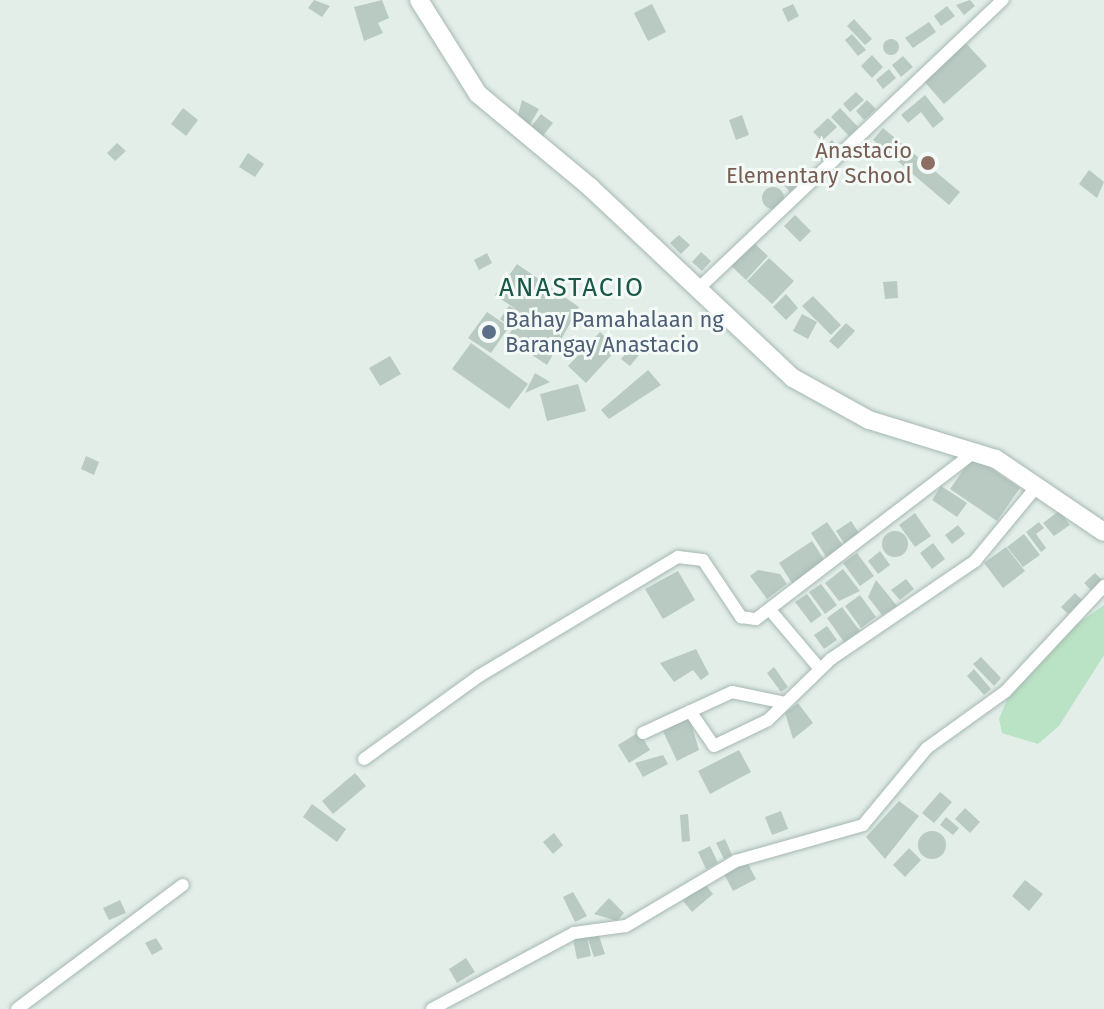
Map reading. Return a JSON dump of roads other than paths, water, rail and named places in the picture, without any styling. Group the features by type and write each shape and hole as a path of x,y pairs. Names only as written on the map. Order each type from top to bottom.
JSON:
{"street":[{"path":"419,0 463,79 812,393 869,420 977,450 1104,532"},
{"path":"698,289 1003,0"},
{"path":"364,759 479,676 678,557 703,560 745,621 770,610 977,450"},
{"path":"690,711 706,742 721,745 785,703 820,669 975,561 1037,486"},
{"path":"432,1009 574,933 626,926 736,861 863,825 927,748 1006,691 1104,586"},
{"path":"770,610 820,669"},
{"path":"643,733 741,690 785,703"},
{"path":"17,1009 183,885"}],"place":[{"name":"Anastacio Elementary School","path":"928,163"},
{"name":"Bahay Pamahalaan ng Barangay Anastacio","path":"489,332"}],"district":[{"name":"ANASTACIO","path":"572,288"}]}
